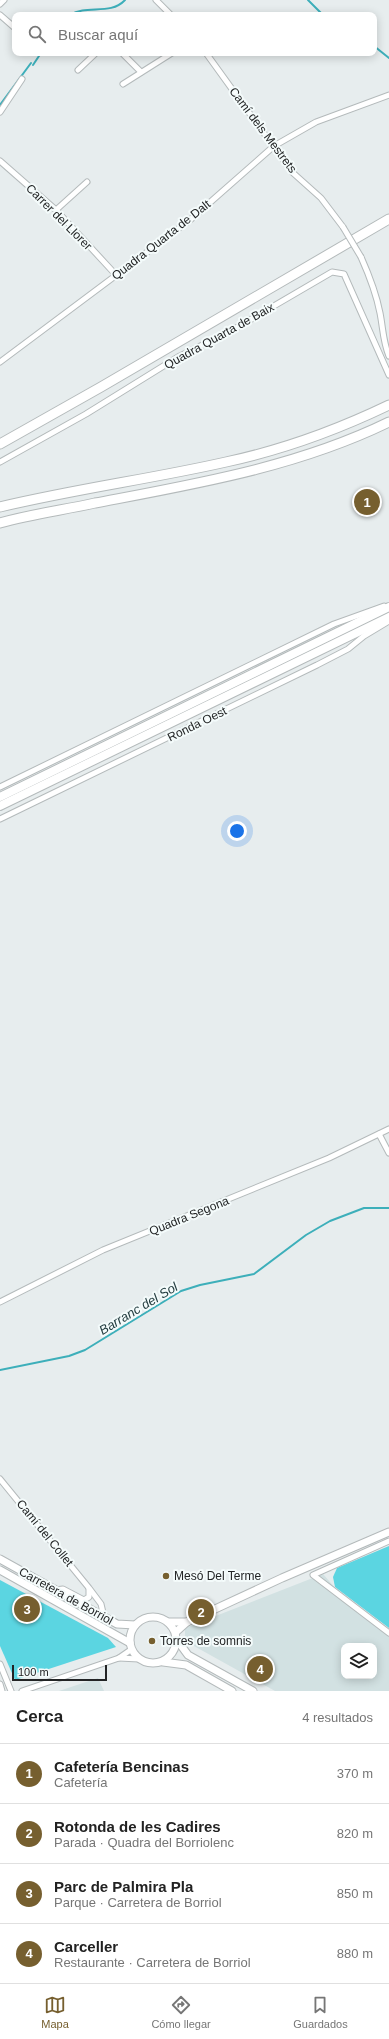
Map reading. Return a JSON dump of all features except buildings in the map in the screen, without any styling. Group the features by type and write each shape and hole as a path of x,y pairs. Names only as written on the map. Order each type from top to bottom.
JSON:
{"highway":[{"path":"0,444 101,387 389,219"},
{"path":"0,507 227,462 302,441 365,417 389,405"},
{"path":"0,523 231,476 305,455 370,431 389,422"}],"main road":[{"name":"Ronda Oest","path":"0,797 389,606"},
{"name":"Ronda Oest","path":"0,806 389,617"},
{"path":"176,1632 187,1622 282,1578 389,1532"},
{"name":"Carretera de Borriol","path":"0,1559 117,1624 135,1625"},
{"name":"Carretera de Borriol","path":"0,1570 131,1646"},
{"path":"187,1622 169,1622 158,1617 145,1618 135,1625 131,1634 131,1646 139,1659 148,1663 163,1662 186,1665 232,1691"},
{"path":"163,1662 173,1653 177,1640 176,1632 169,1622"},
{"path":"177,1640 188,1655 253,1691"}],"street":[{"path":"0,4 4,0"},
{"path":"156,0 168,12"},
{"path":"0,15 12,25"},
{"path":"78,70 93,56"},
{"path":"125,56 141,72"},
{"path":"123,84 167,56"},
{"name":"Camí dels Mestrets","path":"208,56 292,172 321,198 343,227 361,256 373,284 383,335 389,356"},
{"path":"0,112 22,79"},
{"name":"Quadra Quarta de Dalt","path":"0,362 190,220 274,146 316,122 389,95"},
{"name":"Carrer del Llorer","path":"0,161 56,210 116,275"},
{"path":"56,210 87,182"},
{"name":"Quadra Quarta de Baix","path":"0,462 86,414 178,357 231,331 332,272 344,274 389,375"},
{"name":"Ronda Oest","path":"0,787 334,624 389,606"},
{"name":"Ronda Oest","path":"0,819 317,665 348,649 364,636 389,621"},
{"name":"Quadra Segona","path":"0,1302 104,1250 329,1158 389,1129"},
{"path":"379,1134 389,1153"},
{"name":"Camí del Collet","path":"0,1478 101,1604 104,1617"},
{"path":"389,1541 313,1575 389,1632"},
{"path":"54,1590 63,1589 84,1600 89,1598 89,1588"},
{"path":"119,1658 131,1646"},
{"path":"22,1691 119,1658 139,1659"},
{"path":"0,1664 11,1691"},
{"path":"0,1684 2,1691"}],"shaded area":[{"path":"389,1546 389,1628 335,1587 333,1577 337,1568"},
{"path":"323,1574 336,1589 389,1629 389,1691 275,1691 185,1641 185,1628"},
{"path":"0,1580 108,1638 116,1647 15,1680 0,1646"},
{"path":"98,1678 104,1691 59,1691"}],"waterway":[{"path":"77,12 112,8 125,0"},
{"path":"308,0 320,12"},
{"path":"377,48 389,58"},
{"path":"33,65 39,56"},
{"path":"0,105 31,63"},
{"name":"Barranc del Sol","path":"0,1370 69,1356 85,1350 181,1291 200,1285 254,1274 306,1235 330,1221 364,1208 389,1208"}],"place":[{"name":"Cafetería Bencinas","path":"367,502"},
{"name":"Mesó Del Terme","path":"166,1576"},
{"name":"Parc de Palmira Pla","path":"27,1609"},
{"name":"Rotonda de les Cadires","path":"201,1612"},
{"name":"Torres de somnis","path":"152,1641"},
{"name":"Carceller","path":"260,1669"}]}
